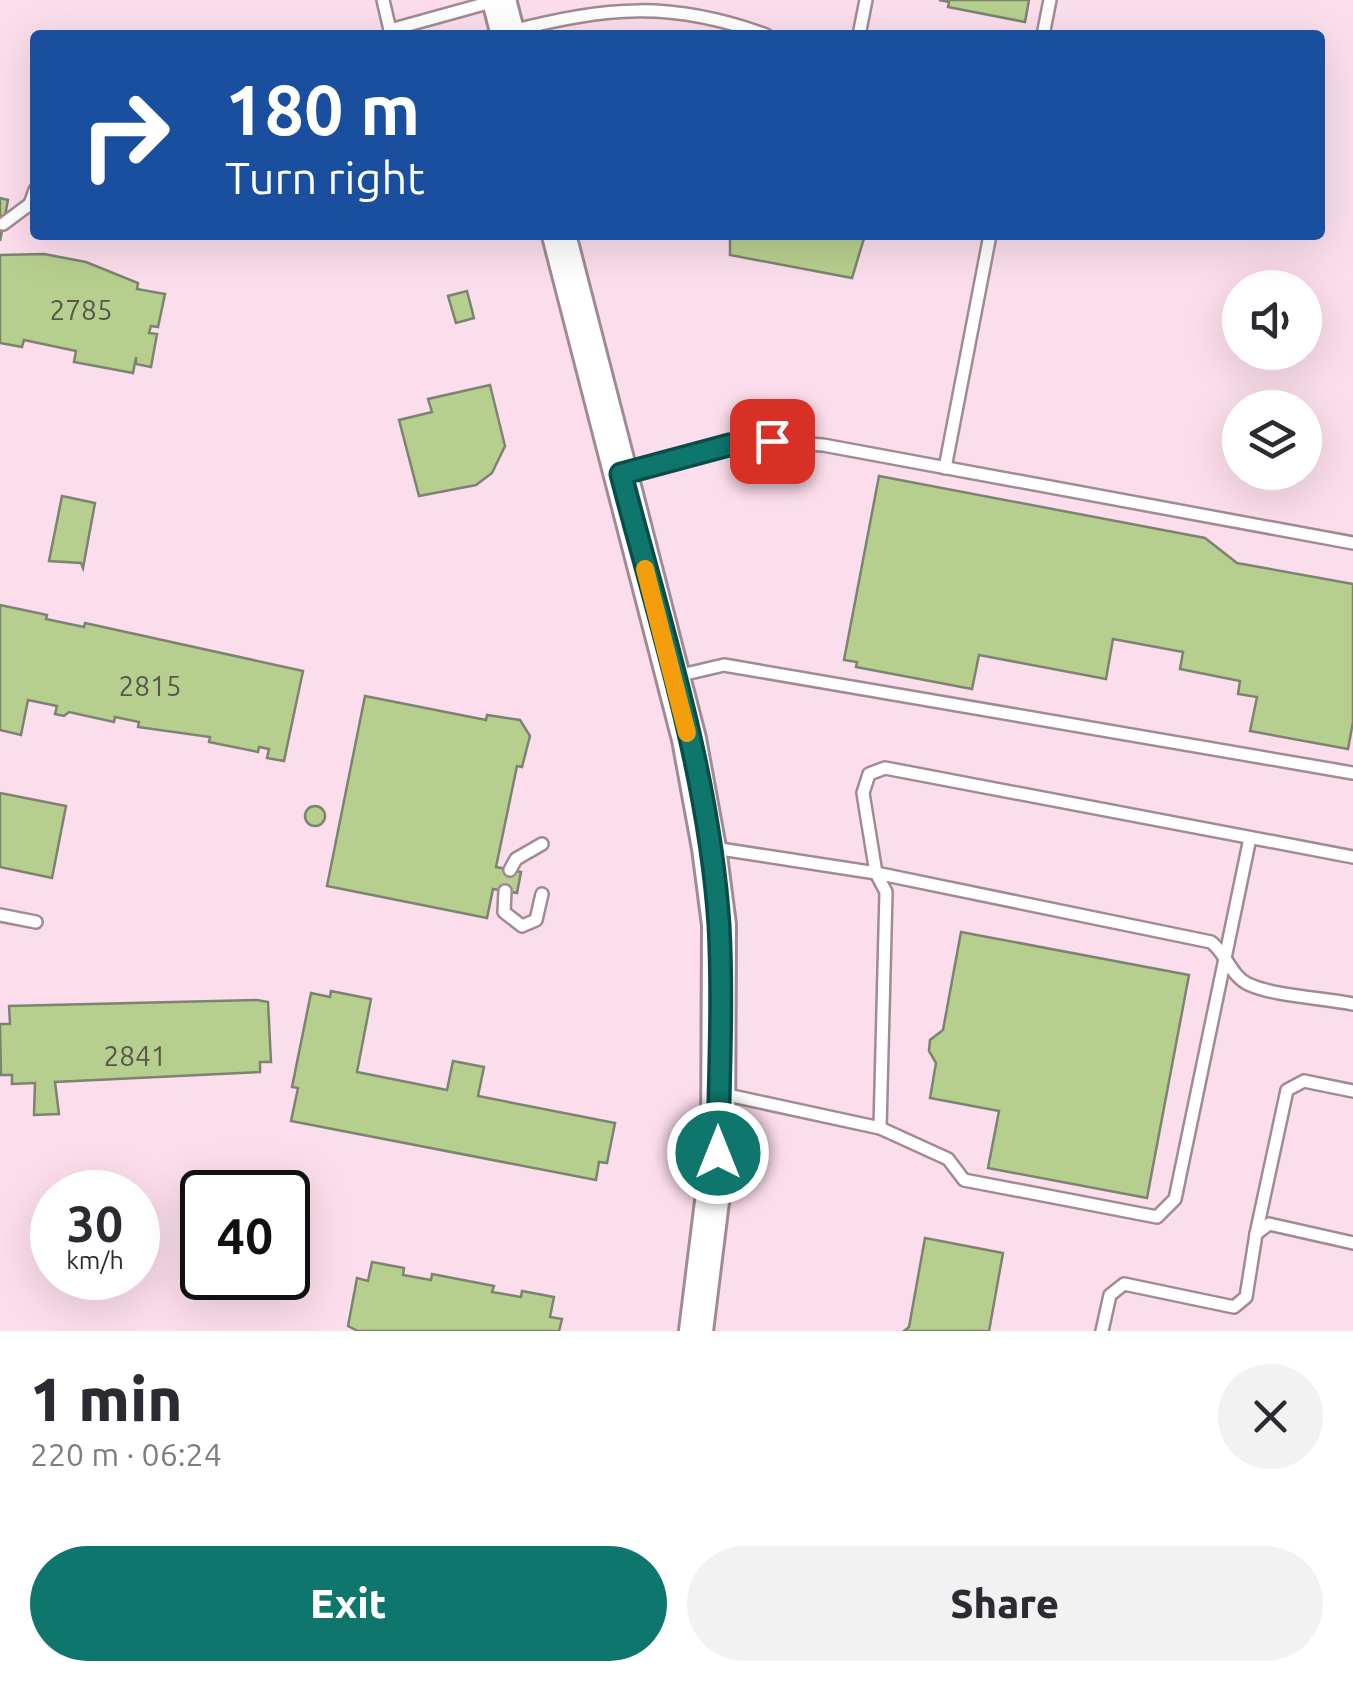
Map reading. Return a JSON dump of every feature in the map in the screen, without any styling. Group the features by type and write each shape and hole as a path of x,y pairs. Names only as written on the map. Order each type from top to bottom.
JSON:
{"street":[{"path":"499,0 506,30"},
{"path":"560,240 673,677 709,848 719,925 718,1153 696,1331"}],"lane":[{"path":"384,0 391,30"},
{"path":"398,30 499,0"},
{"path":"860,30 866,0"},
{"path":"1044,30 1050,0"},
{"path":"522,30 601,9 642,6 708,17 750,30"},
{"path":"4,224 30,204"},
{"path":"945,468 989,240"},
{"path":"621,474 729,445 772,441 823,445 1353,543"},
{"path":"673,677 724,666 1353,773"},
{"path":"880,1128 886,892 876,874 863,793 869,774 885,768 1353,857"},
{"path":"718,1093 880,1128 948,1159 964,1180 1157,1217 1175,1199 1250,838"},
{"path":"510,870 516,860 542,844"},
{"path":"709,848 876,874 1212,942 1226,953 1234,972 1248,984 1353,1004"},
{"path":"505,891 504,912 522,926 536,920 542,894"},
{"path":"0,915 36,922"},
{"path":"1102,1331 1110,1296 1124,1284 1234,1307 1246,1297 1288,1090 1304,1081 1353,1091"},
{"path":"1256,1234 1270,1224 1353,1242"}],"shaded area":[{"path":"0,0 1353,0 1353,1331 0,1331"}],"building":[{"path":"939,0 1029,0 1025,22 948,7 949,2"},
{"path":"0,198 8,200 0,241"},
{"path":"730,240 863,240 852,278 730,255"},
{"path":"44,254 86,262 138,283 137,289 165,294 158,327 151,326 149,333 157,334 151,367 136,364 136,357 133,373 74,362 76,351 24,340 22,347 0,343 0,255"},
{"path":"467,291 474,318 456,323 448,296"},
{"path":"490,385 505,446 492,473 476,485 419,496 399,420 432,412 428,399"},
{"path":"879,476 1205,538 1237,563 1353,584 1353,722 1348,749 1250,731 1257,697 1238,694 1240,681 1180,669 1183,652 1113,639 1106,679 979,655 972,689 856,667 857,662 844,660"},
{"path":"62,496 95,503 83,568 81,563 49,561"},
{"path":"0,605 47,615 46,619 84,627 85,623 303,671 284,761 267,758 269,749 259,747 258,752 209,742 210,737 138,727 139,722 115,717 114,722 69,712 64,716 55,714 57,706 28,700 21,735 0,730"},
{"path":"365,696 486,720 487,715 520,720 530,736 522,767 517,766 496,867 521,872 517,893 493,889 487,918 327,886"},
{"path":"0,793 66,806 52,878 0,867"},
{"path":"315,806 325,816 315,826 305,816"},
{"path":"961,932 1189,975 1147,1198 988,1168 999,1111 930,1098 936,1063 929,1051 930,1040 943,1030"},
{"path":"331,991 371,999 357,1072 447,1090 453,1061 484,1067 478,1096 615,1123 607,1163 599,1162 596,1180 291,1121 298,1088 292,1087 311,993 330,997"},
{"path":"268,1002 271,1062 260,1062 260,1072 55,1082 59,1114 34,1115 35,1083 12,1084 12,1075 1,1075 0,1024 10,1024 9,1006"},
{"path":"925,1238 1003,1253 989,1331 904,1331 909,1327"},
{"path":"372,1262 404,1268 403,1275 431,1280 432,1274 494,1286 492,1292 521,1297 522,1291 554,1297 550,1317 562,1319 559,1331 358,1331 348,1326 357,1278 368,1281"}],"slow traffic":[{"path":"645,569 687,733"}],"route":[{"path":"718,1153 719,925 707,832 689,739 621,474 729,445 772,441"}]}
